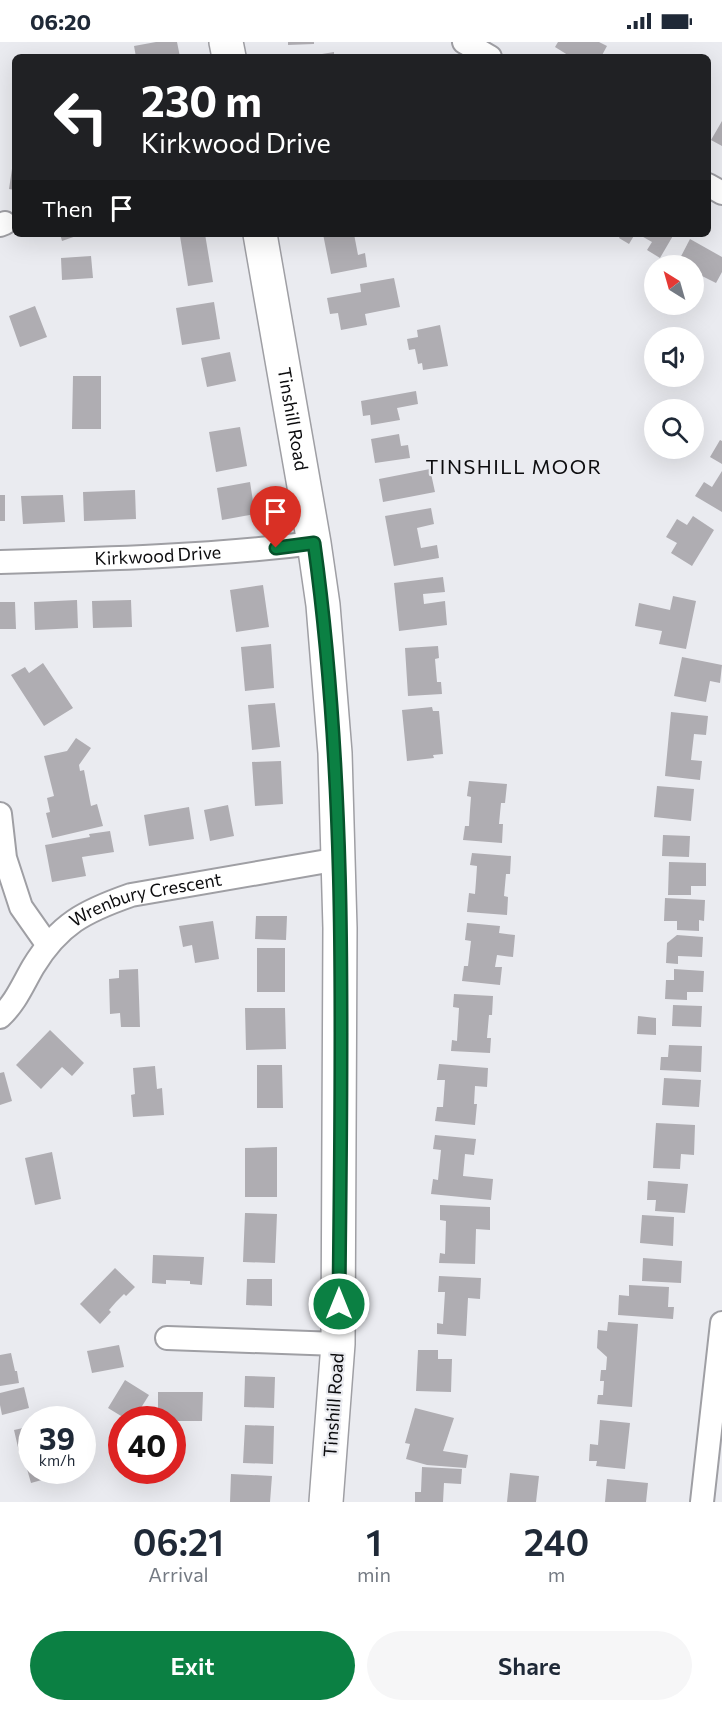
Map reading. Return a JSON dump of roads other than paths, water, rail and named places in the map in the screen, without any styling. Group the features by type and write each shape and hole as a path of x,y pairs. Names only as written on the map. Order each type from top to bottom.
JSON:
{"street":[{"path":"464,42 485,54"},
{"name":"Tinshill Road","path":"261,237 323,605 335,753 340,940 338,1344 326,1502"},
{"name":"Kirkwood Drive","path":"0,562 145,557 258,550 314,543"},
{"path":"0,814 5,858 21,907 47,944"},
{"name":"Wrenbury Crescent","path":"0,1017 21,992 47,944 68,925 100,906 131,895 339,859"},
{"path":"702,1502 722,1323"},
{"path":"167,1338 338,1344"}],"district":[{"name":"TINSHILL MOOR","path":"514,467"}]}
